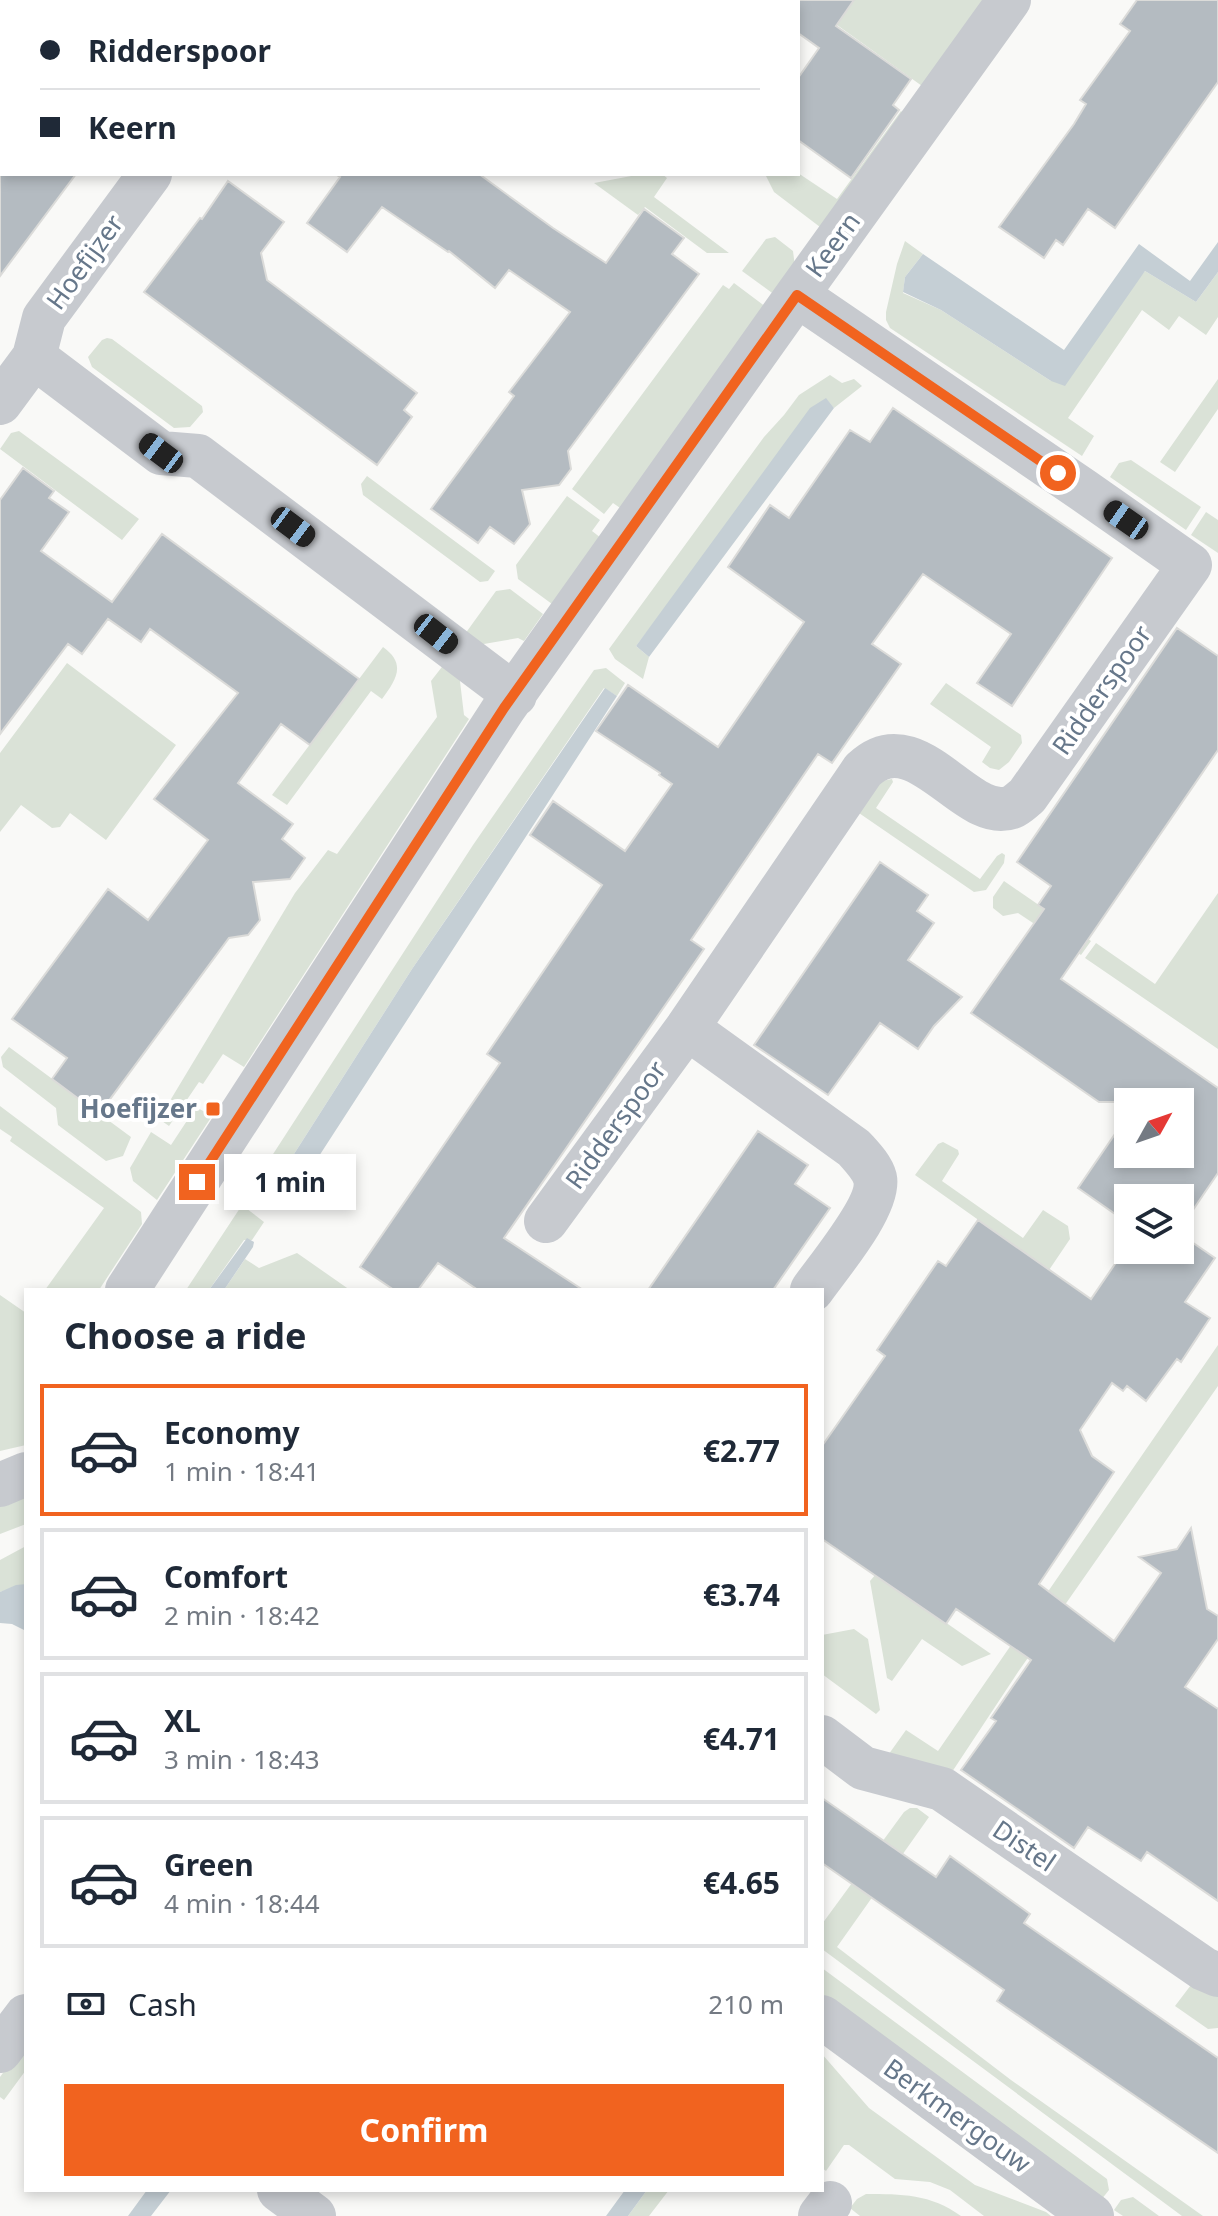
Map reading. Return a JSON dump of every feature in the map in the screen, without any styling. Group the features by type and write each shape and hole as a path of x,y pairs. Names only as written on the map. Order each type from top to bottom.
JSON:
{"street":[{"name":"Keern","path":"128,1288 504,708 1009,0"},
{"name":"Hoefijzer","path":"0,403 34,357 44,318 149,176"},
{"name":"Ridderspoor","path":"546,1221 687,1028 863,770 875,759 908,758 984,805 999,809 1013,807 1027,796 1204,575 797,295"},
{"path":"34,357 161,453 198,456 515,695"},
{"path":"687,1028 854,1148 869,1165 875,1179 875,1192 867,1213 813,1288"},
{"path":"0,1485 24,1475"},
{"name":"Distel","path":"824,1739 863,1768 942,1789 1192,1961 1218,1975"},
{"name":"Berkmergouw","path":"824,2018 1092,2216"},
{"path":"0,2051 24,2019"},
{"path":"282,2192 314,2216"}],"shaded area":[{"path":"854,0 992,0 929,91 837,25"},
{"path":"901,111 909,119 820,227 774,192 766,176 800,174 837,199"},
{"path":"631,176 664,176 667,178 654,197 729,253 707,253 645,207 638,215 594,183"},
{"path":"775,237 793,251 795,267 779,298 742,271 766,239"},
{"path":"905,241 923,254 905,277 903,293 941,310 1051,381 1145,271 1196,302 1218,272 1218,317 1206,335 1179,316 1169,330 1142,310 1068,418 1094,436 1082,456 890,328 886,312"},
{"path":"1218,242 1218,272 1196,302 1145,271 1065,386 1051,381 941,310 903,292 905,277 923,254 1064,350 1139,244 1190,281"},
{"path":"734,283 770,310 623,510 613,503 604,514 572,489 723,285 729,289"},
{"path":"107,338 202,406 203,412 190,427 174,428 92,367 88,357"},
{"path":"830,375 842,383 854,379 862,386 834,408 826,399 636,646 649,657 643,679 615,659 609,649 764,437 799,395"},
{"path":"1218,379 1218,409 1175,472 1160,462"},
{"path":"826,398 834,408 649,657 636,646 810,408"},
{"path":"19,431 139,519 122,540 0,449 11,433"},
{"path":"1131,460 1201,507 1186,530 1110,477 1119,463"},
{"path":"367,476 495,571 488,581 480,582 363,495 361,484"},
{"path":"567,496 600,520 592,531 601,538 552,604 518,579 516,565"},
{"path":"1206,512 1218,520 1218,553 1191,535"},
{"path":"510,589 543,614 524,641 518,638 478,645 465,634 496,591"},
{"path":"383,647 395,660 397,672 382,699 371,691 287,805 272,795"},
{"path":"67,663 176,745 106,840 70,813 60,827 52,828 21,805 0,832 0,753"},
{"path":"445,663 459,673 464,715 469,719 244,1067 223,1054 203,1084 199,1082 169,1126 159,1119 295,893 328,850 337,854 437,717 431,681"},
{"path":"606,668 625,683 617,696 604,688 412,969 280,1176 288,1181 278,1198 255,1182 473,845 594,670"},
{"path":"946,683 1021,735 1022,743 1009,762 999,770 982,762 991,747 930,704"},
{"path":"605,688 617,696 299,1187 280,1176 412,969"},
{"path":"892,779 876,808 980,879 997,856 1005,855 1004,863 986,890 974,892 856,811 877,782"},
{"path":"1004,881 1091,941 1081,955 1018,913 1003,916 993,908 993,897"},
{"path":"1218,893 1218,1049 1085,958 1096,943 1155,984"},
{"path":"9,1047 131,1137 123,1156 106,1161 58,1125 56,1108 3,1067 1,1057"},
{"path":"0,1106 141,1212 142,1224 100,1288 46,1288 104,1208 10,1141 12,1137 0,1129"},
{"path":"196,1107 212,1116 157,1200 133,1181 130,1168 151,1132 171,1145"},
{"path":"943,1142 958,1150 959,1154 942,1181 1023,1238 1043,1210 1068,1226 1070,1239 1049,1270 915,1175 938,1144"},
{"path":"242,1205 264,1222 252,1240 244,1240 210,1288 187,1288"},
{"path":"247,1238 254,1242 225,1288 210,1288"},
{"path":"297,1253 347,1288 225,1288 245,1259 259,1268"},
{"path":"0,1295 24,1312 24,1445 0,1451"},
{"path":"1218,1345 1218,1386 952,1772 886,1758 906,1730 938,1751"},
{"path":"24,1491 24,1525 0,1534 0,1506"},
{"path":"24,1547 24,1585 0,1592 0,1560"},
{"path":"876,1574 991,1654 962,1666 922,1639 892,1681 887,1678 870,1581"},
{"path":"24,1584 24,1630 0,1623 0,1592"},
{"path":"854,1629 868,1639 880,1710 876,1714 824,1675 824,1635"},
{"path":"917,1808 929,1817 837,1947 1011,2080 1203,2216 1182,2216 824,1950 824,1921 904,1812"},
{"path":"824,1969 1107,2179 1109,2190 1101,2200 824,1995"},
{"path":"1194,1981 1218,1996 1218,2028 1208,2029 1175,2006"},
{"path":"24,2044 24,2073 4,2100 0,2097 0,2077"},
{"path":"824,2056 869,2108 975,2185 1051,2216 984,2216 950,2190 930,2182 895,2179 849,2145 844,2145 826,2171"},
{"path":"146,2192 169,2192 151,2216 128,2216"},
{"path":"624,2192 646,2192 628,2216 606,2216"},
{"path":"646,2192 667,2192 649,2216 628,2216"},
{"path":"866,2194 927,2199 961,2216 860,2216 850,2208"},
{"path":"1133,2197 1159,2216 1123,2216 1114,2210 1121,2200"}],"building":[{"path":"800,0 854,0 836,26 911,79 893,105 899,110 851,178 800,141 800,75 819,48 800,34"},
{"path":"1137,0 1218,0 1218,82 1115,228 1088,209 1063,245 1056,240 1044,258 999,227 1074,124 1086,104 1080,100 1130,31 1120,24"},
{"path":"0,176 75,176 0,276"},
{"path":"482,176 606,263 644,209 684,238 672,254 699,274 568,451 571,469 559,485 522,490 530,524 514,544 490,527 478,543 431,509 514,396 509,392 570,312 509,270 495,288 449,251 382,207 347,252 307,223 340,177"},
{"path":"228,181 284,222 261,253 267,280 417,393 404,410 412,417 377,465 144,292"},
{"path":"893,408 1112,558 1012,706 977,683 1011,634 923,574 872,644 901,664 832,763 818,754 691,940 704,949 504,1238 580,1288 475,1288 438,1263 419,1288 391,1288 360,1267 500,1063 487,1054 602,885 530,835 553,801 625,851 672,784 596,731 628,685 718,747 804,622 728,567 770,505 789,518 850,430 870,442"},
{"path":"23,468 54,491 49,498 69,512 41,551 112,602 162,534 359,679 310,745 281,724 238,783 293,824 282,839 305,858 290,879 253,882 260,920 248,935 229,938 99,1114 52,1079 67,1058 12,1019 108,889 148,920 208,840 154,799 238,693 150,629 141,642 108,619 82,654 68,644 0,734 0,500"},
{"path":"1177,628 1218,656 1218,750 1061,979 1218,1088 1218,1173 1194,1208 1194,1184 1114,1184 1114,1213 1078,1188 1114,1135 1114,1168 1194,1168 1194,1088 1114,1088 1114,1102 1099,1102 971,1013 1044,909 1038,905 1051,886 1017,862"},
{"path":"880,862 928,895 917,911 934,923 908,960 962,997 934,1026 918,1049 880,1023 828,1095 754,1045"},
{"path":"758,1131 808,1165 795,1184 830,1208 774,1288 649,1288"},
{"path":"978,1220 1091,1299 1115,1264 1194,1264 1194,1244 1215,1258 1185,1302 1210,1318 1181,1362 1177,1359 1146,1401 1127,1386 1123,1391 1112,1383 1080,1430 1092,1456 1114,1472 1039,1584 1114,1641 1161,1573 1139,1557 1177,1549 1191,1528 1207,1609 1218,1616 1218,1639 1185,1687 1218,1709 1218,1901 1147,1852 1141,1861 1088,1827 1074,1848 961,1770 996,1721 991,1718 1031,1660 956,1609 946,1624 824,1540 824,1443 885,1356 877,1350 938,1261 946,1266"},
{"path":"824,1799 936,1877 950,1856 1030,1914 1024,1923 1218,2058 1218,2153 997,2001 1004,1990 824,1864"}],"place":[{"name":"Hoefijzer","path":"213,1109"}],"route":[{"path":"197,1182 504,708 797,295 1058,473"}]}
